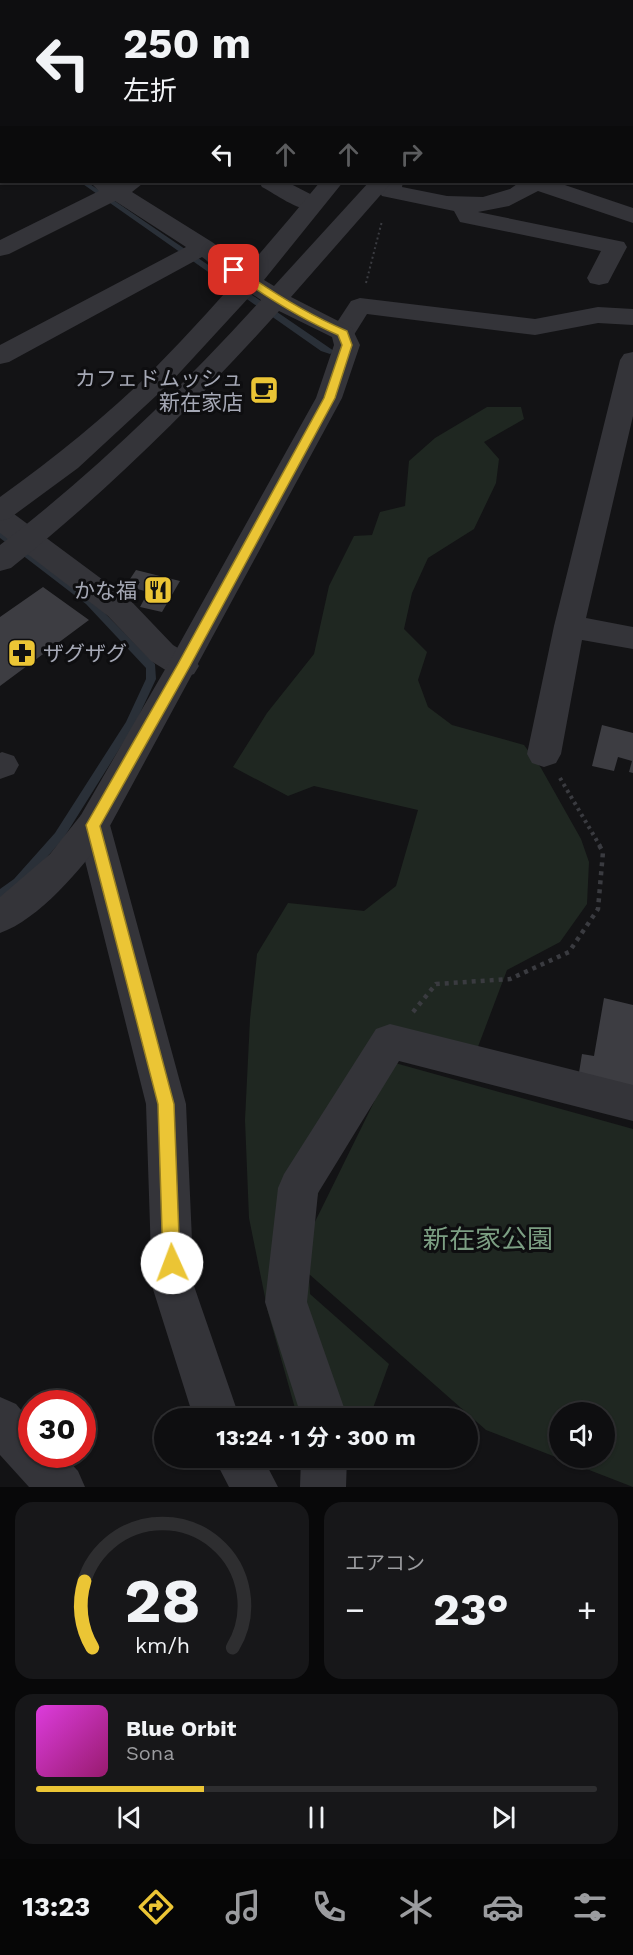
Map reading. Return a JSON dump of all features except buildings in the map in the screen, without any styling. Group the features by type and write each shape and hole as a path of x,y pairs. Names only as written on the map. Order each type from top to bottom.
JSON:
{"street":[{"path":"272,183 312,204"},
{"path":"0,511 68,461 162,376 250,281 331,183"},
{"path":"0,561 28,540 158,425 388,185 465,207 504,201 533,183"},
{"path":"538,183 633,216"},
{"path":"0,249 111,190 203,247 276,300 308,318 343,333 347,345 329,398 183,666 93,825 78,848 57,872 0,918"},
{"path":"465,207 468,217 615,247 599,278"},
{"path":"0,356 203,247"},
{"path":"343,333 360,306 535,327 598,315 633,317"},
{"path":"544,754 569,626 633,360"},
{"path":"0,518 119,608 162,653 183,666"},
{"path":"569,626 633,638"},
{"path":"93,825 166,1104 172,1286 213,1408"},
{"path":"321,1408 286,1302 298,1188 390,1041 633,1103"},
{"path":"0,1420 24,1449 62,1487"},
{"path":"243,1468 255,1487"},
{"path":"323,1487 324,1468"}],"path":[{"path":"360,306 388,185"},
{"path":"390,1041 436,984 510,979 569,952 598,909 603,852 587,821 544,754"}],"green space":[{"name":"新在家公園","path":"487,407 521,407 524,419 484,442 499,459 496,483 474,529 428,558 412,593 404,629 427,652 418,680 428,707 452,725 524,745 541,768 581,839 589,862 587,904 560,942 507,970 476,1052 400,1054 395,1063 633,1129 633,1487 584,1468 615,1468 615,1402 549,1402 549,1454 486,1430 478,1423 478,1408 461,1408 309,1274 310,1294 389,1364 373,1408 295,1408 268,1312 249,1218 245,1120 250,1019 257,954 288,903 364,911 396,886 418,810 314,786 288,796 233,767 267,713 314,654 329,586 354,536 372,535 380,512 405,506 409,461 435,438","holes":["375,1100 309,1234 322,1178"]}],"waterway":[{"path":"84,183 330,351"},
{"path":"0,533 89,602 151,667 151,679 130,724 59,836 18,882 0,895"}],"place":[{"name":"カフェドムッシュ 新在家店","path":"264,390"},
{"name":"かな福","path":"158,590"},
{"name":"ザグザグ","path":"22,653"}],"route":[{"path":"172,1263 166,1104 93,825 306,442 329,398 347,345 343,333 308,318 276,300 234,270"}]}
